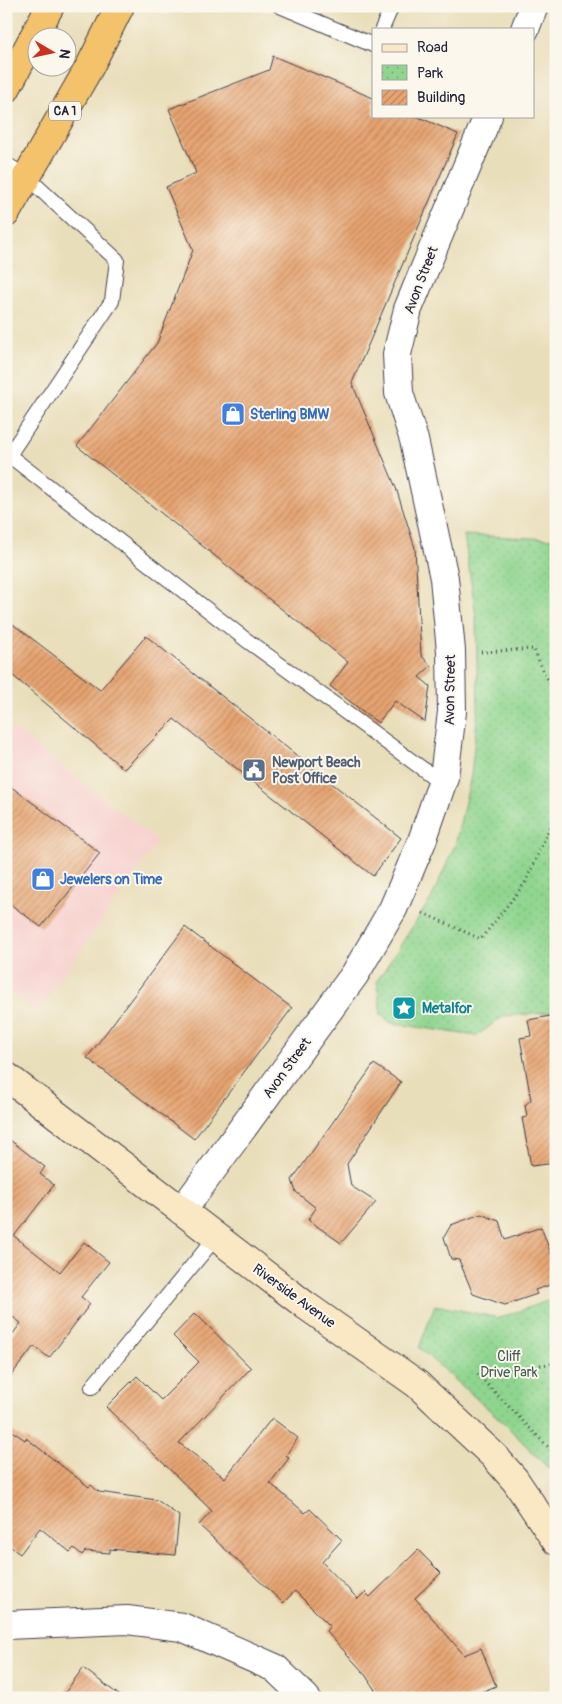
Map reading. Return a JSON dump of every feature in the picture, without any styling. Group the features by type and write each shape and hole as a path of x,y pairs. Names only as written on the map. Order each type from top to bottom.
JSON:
{"highway":[{"path":"6,89 50,6"},
{"name":"CA 1","path":"6,213 17,171 90,66 120,6"}],"main road":[{"name":"Riverside Avenue","path":"6,1076 216,1238 417,1384 500,1462 515,1480 556,1541"}],"street":[{"path":"525,28 534,6"},
{"name":"Avon Street","path":"182,1211 355,974 394,909 422,841 442,784 452,712 451,651 444,578 414,440 399,394 397,354 408,309 487,118"},
{"path":"6,1625 127,1620 182,1627 275,1668 306,1698"}],"lane":[{"path":"280,6 372,45"},
{"path":"382,28 392,6"},
{"path":"17,171 116,260 112,301 8,454 245,638 442,784"},
{"path":"92,1387 216,1238"}],"path":[{"path":"474,652 534,649 545,675 556,690"},
{"path":"424,914 481,939 525,883 540,855 556,814"},
{"path":"556,1364 477,1374 548,1444 556,1455"}],"shaded area":[{"path":"6,723 158,841 37,1012 6,988"}],"green space":[{"path":"464,535 556,539 556,1012 504,1016 476,1036 391,1023 381,1015 377,981 432,897 455,845 471,776 478,709 476,616"},
{"name":"Cliff Drive Park","path":"556,1298 556,1476 503,1422 419,1348 435,1305 499,1318"}],"building":[{"name":"Sterling BMW","path":"273,56 372,98 372,118 421,118 458,134 352,383 396,488 415,548 421,655 431,666 419,677 430,686 425,722 395,701 378,723 330,686 348,662 77,446 157,343 193,250 166,187 196,173 169,109 269,70"},
{"path":"6,619 100,690 146,636 401,838 373,876 174,719 124,769 6,670"},
{"name":"Jewelers on Time","path":"6,783 100,853 41,927 6,901"},
{"path":"185,927 292,1008 194,1139 87,1058"},
{"path":"556,1015 556,1163 531,1166 522,1118 527,1117 525,1105 531,1100 520,1038 531,1036 528,1020"},
{"path":"374,1064 401,1082 347,1164 351,1186 376,1202 341,1243 308,1220 316,1208 296,1192 292,1180"},
{"path":"6,1137 45,1167 40,1174 54,1185 14,1236 60,1272 84,1242 109,1262 81,1297 90,1304 49,1358 34,1346 6,1382 6,1343 21,1323 6,1312"},
{"path":"481,1214 499,1221 505,1240 541,1227 556,1267 556,1283 535,1290 537,1294 505,1305 473,1294 459,1260 451,1259 444,1237 451,1225"},
{"path":"195,1313 251,1368 179,1443 225,1478 272,1418 298,1438 286,1455 289,1458 270,1483 305,1513 310,1509 342,1540 322,1562 358,1599 365,1592 370,1597 418,1550 441,1573 415,1598 464,1655 481,1648 496,1686 467,1698 380,1698 364,1673 326,1631 330,1626 295,1591 283,1603 199,1525 212,1511 106,1407 137,1376 161,1400 199,1362 173,1336"},
{"path":"6,1427 25,1440 26,1438 89,1487 91,1485 99,1492 157,1500 179,1516 175,1555 110,1549 110,1553 85,1551 82,1555 74,1548 70,1552 40,1528 20,1554 6,1543"},
{"path":"83,1668 123,1698 61,1698"}],"place":[{"name":"Sterling BMW","path":"233,414"},
{"name":"Newport Beach Post Office","path":"254,770"},
{"name":"Jewelers on Time","path":"43,879"},
{"name":"Metalfor","path":"404,1008"}]}
